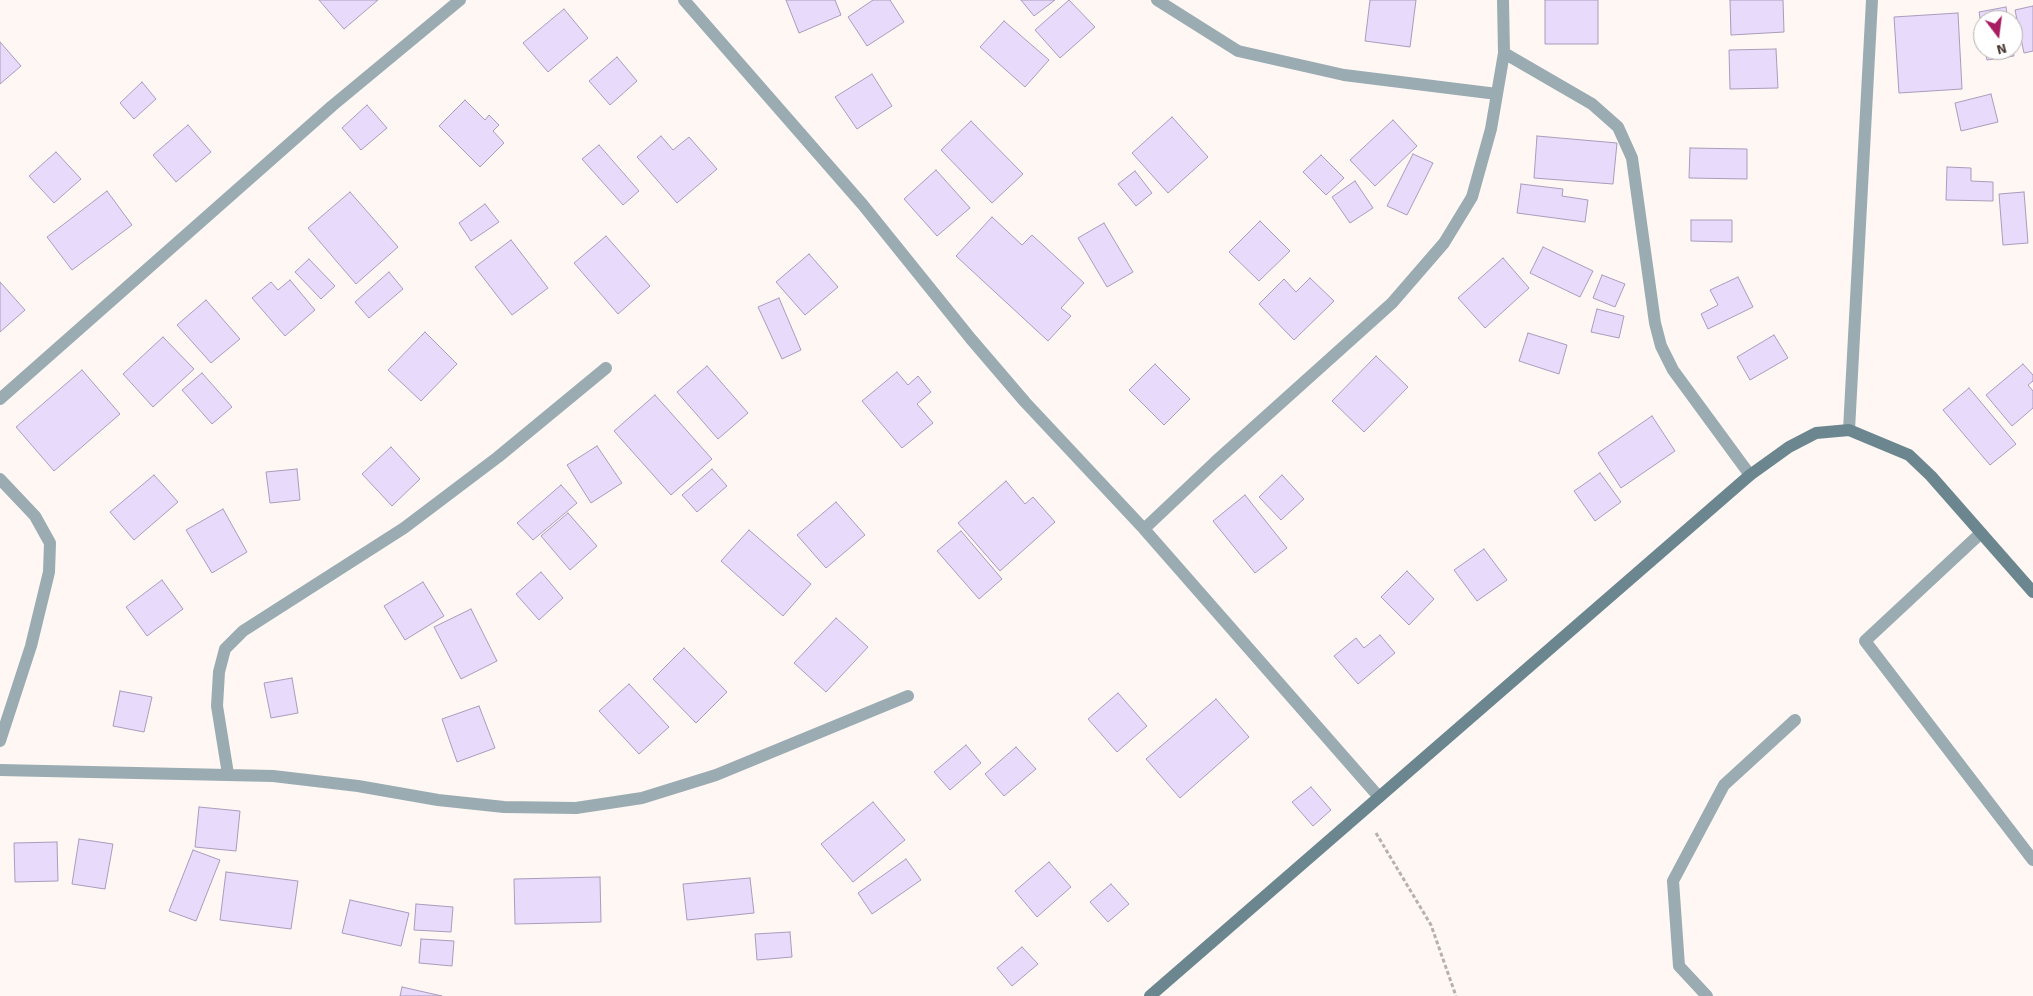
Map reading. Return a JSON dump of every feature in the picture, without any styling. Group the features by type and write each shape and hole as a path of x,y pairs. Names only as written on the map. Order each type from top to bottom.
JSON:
{"main road":[{"path":"1150,996 1750,475 1789,447 1816,434 1849,430 1909,455 1931,476 2033,592"}],"street":[{"path":"0,399 332,106 460,0"},
{"path":"684,0 863,205 971,339 1026,402 1144,529 1379,797"},
{"path":"1157,0 1238,51 1344,75 1497,94"},
{"path":"1144,529 1214,462 1392,303 1444,244 1472,197 1491,129 1504,53 1503,0"},
{"path":"1849,430 1872,0"},
{"path":"1504,53 1592,104 1618,127 1632,158 1655,323 1661,346 1673,370 1750,475"},
{"path":"228,774 217,706 219,672 224,648 243,631 404,528 498,457 606,368"},
{"path":"0,479 36,516 50,543 49,572 31,646 0,741"},
{"path":"1981,534 1865,640 2033,860"},
{"path":"0,770 228,774 292,778 358,786 438,800 504,807 576,808 642,798 716,775 908,696"},
{"path":"1707,996 1680,966 1673,882 1724,785 1795,720"}],"path":[{"path":"1363,811 1431,925 1456,996"}],"building":[{"path":"319,0 378,0 344,29"},
{"path":"786,0 835,0 841,15 799,33"},
{"path":"873,0 890,0 904,22 867,46 848,17"},
{"path":"1021,0 1055,0 1034,16"},
{"path":"1069,0 1095,27 1060,58 1035,30"},
{"path":"1370,0 1416,0 1410,47 1365,41"},
{"path":"1545,0 1598,0 1598,44 1545,44"},
{"path":"1730,0 1783,0 1784,32 1731,35"},
{"path":"2033,6 2033,51 2024,53 2023,10 2015,10"},
{"path":"2006,7 2006,10 1990,10"},
{"path":"564,9 588,38 548,72 523,43"},
{"path":"1958,13 1962,89 1899,93 1894,17"},
{"path":"1004,21 1049,60 1025,87 980,47"},
{"path":"0,42 21,66 0,84"},
{"path":"1776,49 1778,88 1730,89 1729,50"},
{"path":"617,57 637,81 610,105 589,81"},
{"path":"872,74 892,106 857,129 835,97"},
{"path":"142,82 156,99 134,119 120,103"},
{"path":"1991,94 1998,122 1961,131 1955,103"},
{"path":"465,100 485,120 489,115 499,125 493,131 504,143 480,167 439,126"},
{"path":"367,105 387,128 361,150 342,128"},
{"path":"1172,117 1208,157 1168,193 1132,153"},
{"path":"1393,120 1417,146 1375,186 1350,160"},
{"path":"971,121 1023,174 992,203 941,150"},
{"path":"188,125 211,152 176,182 153,155"},
{"path":"661,136 673,150 689,137 717,169 677,203 637,157"},
{"path":"1537,136 1617,143 1613,184 1534,178"},
{"path":"599,145 639,191 623,205 582,159"},
{"path":"1690,148 1747,149 1747,179 1689,178"},
{"path":"56,152 81,179 54,203 29,176"},
{"path":"1413,154 1433,163 1407,215 1387,206"},
{"path":"1321,155 1344,178 1326,195 1303,172"},
{"path":"1947,167 1971,168 1971,181 1993,182 1993,201 1946,200"},
{"path":"936,170 970,208 937,236 904,199"},
{"path":"1135,171 1152,193 1136,206 1118,184"},
{"path":"1355,181 1373,208 1350,223 1332,197"},
{"path":"1521,184 1563,189 1562,196 1588,200 1585,222 1517,213"},
{"path":"107,191 132,225 72,270 47,237"},
{"path":"350,192 398,247 356,284 308,228"},
{"path":"2024,192 2028,243 2003,245 1999,194"},
{"path":"485,204 499,222 471,241 459,223"},
{"path":"992,217 1022,245 1032,235 1084,283 1061,308 1071,316 1048,341 956,256"},
{"path":"1691,220 1732,220 1732,242 1691,241"},
{"path":"1260,221 1290,251 1259,281 1229,252"},
{"path":"1104,223 1133,272 1107,287 1078,238"},
{"path":"606,236 650,286 618,314 574,263"},
{"path":"511,240 548,288 512,315 475,267"},
{"path":"1543,247 1593,271 1580,297 1530,273"},
{"path":"809,254 838,287 805,315 776,282"},
{"path":"1503,258 1529,288 1485,328 1458,298"},
{"path":"309,259 335,286 321,299 295,272"},
{"path":"389,272 403,289 369,318 355,302"},
{"path":"1602,275 1625,284 1615,307 1593,298"},
{"path":"1738,277 1753,307 1708,329 1701,314 1718,305 1710,290"},
{"path":"1310,278 1334,301 1294,340 1259,304 1284,279 1296,292"},
{"path":"290,280 315,310 285,336 252,298 271,282 278,290"},
{"path":"0,282 25,310 0,332"},
{"path":"779,298 801,350 782,359 758,307"},
{"path":"206,300 240,339 211,363 177,325"},
{"path":"1597,309 1624,316 1619,338 1591,332"},
{"path":"425,332 457,364 421,401 388,370"},
{"path":"1528,333 1567,345 1559,374 1519,361"},
{"path":"1774,335 1788,358 1750,380 1737,357"},
{"path":"163,337 194,369 153,407 123,374"},
{"path":"1376,356 1408,387 1364,432 1332,401"},
{"path":"1155,364 1190,399 1164,425 1129,390"},
{"path":"2023,364 2033,375 2033,381 2028,385 2033,391 2033,408 2012,426 1986,395"},
{"path":"707,366 748,413 718,439 677,392"},
{"path":"82,370 120,414 54,471 16,427"},
{"path":"897,372 908,385 918,376 931,392 917,404 933,423 902,448 862,401"},
{"path":"202,373 232,407 212,424 182,390"},
{"path":"1969,388 2016,444 1990,465 1943,410"},
{"path":"655,395 712,459 671,495 614,431"},
{"path":"1652,416 1675,451 1621,488 1598,453"},
{"path":"597,446 622,483 591,503 567,465"},
{"path":"391,447 420,479 392,506 362,474"},
{"path":"297,469 300,500 270,503 266,472"},
{"path":"712,469 727,486 697,512 682,495"},
{"path":"1600,473 1621,502 1595,521 1574,491"},
{"path":"154,475 178,502 134,540 110,512"},
{"path":"1282,475 1304,499 1281,520 1259,497"},
{"path":"1006,481 1025,504 1033,497 1055,522 1000,571 958,523"},
{"path":"561,485 577,503 533,540 517,523"},
{"path":"1245,495 1287,548 1255,573 1213,521"},
{"path":"836,502 865,535 826,568 797,535"},
{"path":"223,509 247,552 212,573 186,530"},
{"path":"568,513 597,546 570,570 541,536"},
{"path":"749,530 811,584 783,616 721,561"},
{"path":"961,531 1002,579 979,599 937,551"},
{"path":"1484,549 1507,580 1477,601 1454,570"},
{"path":"1407,571 1434,599 1409,625 1381,597"},
{"path":"541,572 563,598 539,620 516,594"},
{"path":"162,580 183,609 147,636 126,607"},
{"path":"423,582 444,616 405,640 384,606"},
{"path":"471,609 497,661 461,679 434,627"},
{"path":"836,618 868,647 826,692 794,663"},
{"path":"1380,635 1395,653 1358,684 1334,656 1356,638 1364,648"},
{"path":"684,648 727,692 696,723 653,679"},
{"path":"292,678 298,713 271,718 264,683"},
{"path":"629,684 669,727 639,754 599,711"},
{"path":"120,691 152,697 144,732 113,726"},
{"path":"1118,693 1147,726 1117,752 1088,719"},
{"path":"1216,699 1249,737 1180,798 1146,759"},
{"path":"479,706 495,748 457,762 442,719"},
{"path":"966,745 981,763 950,790 934,772"},
{"path":"1016,747 1036,769 1004,796 985,774"},
{"path":"1311,787 1331,810 1313,826 1292,802"},
{"path":"873,802 905,840 853,882 821,844"},
{"path":"199,807 240,811 236,851 195,847"},
{"path":"79,839 113,844 105,889 72,884"},
{"path":"57,842 58,881 15,882 14,843"},
{"path":"193,850 220,860 196,921 169,911"},
{"path":"906,859 921,880 872,914 858,893"},
{"path":"1049,862 1071,887 1037,917 1015,891"},
{"path":"226,872 298,881 291,929 220,920"},
{"path":"600,877 601,922 515,924 514,879"},
{"path":"750,878 754,913 687,920 683,884"},
{"path":"1111,884 1129,904 1108,922 1090,902"},
{"path":"350,900 409,913 401,946 342,933"},
{"path":"416,904 453,907 451,932 414,930"},
{"path":"790,932 792,957 757,960 755,934"},
{"path":"421,939 454,941 452,966 419,963"},
{"path":"1022,947 1038,964 1012,986 997,968"},
{"path":"402,987 442,996 400,996"}]}
